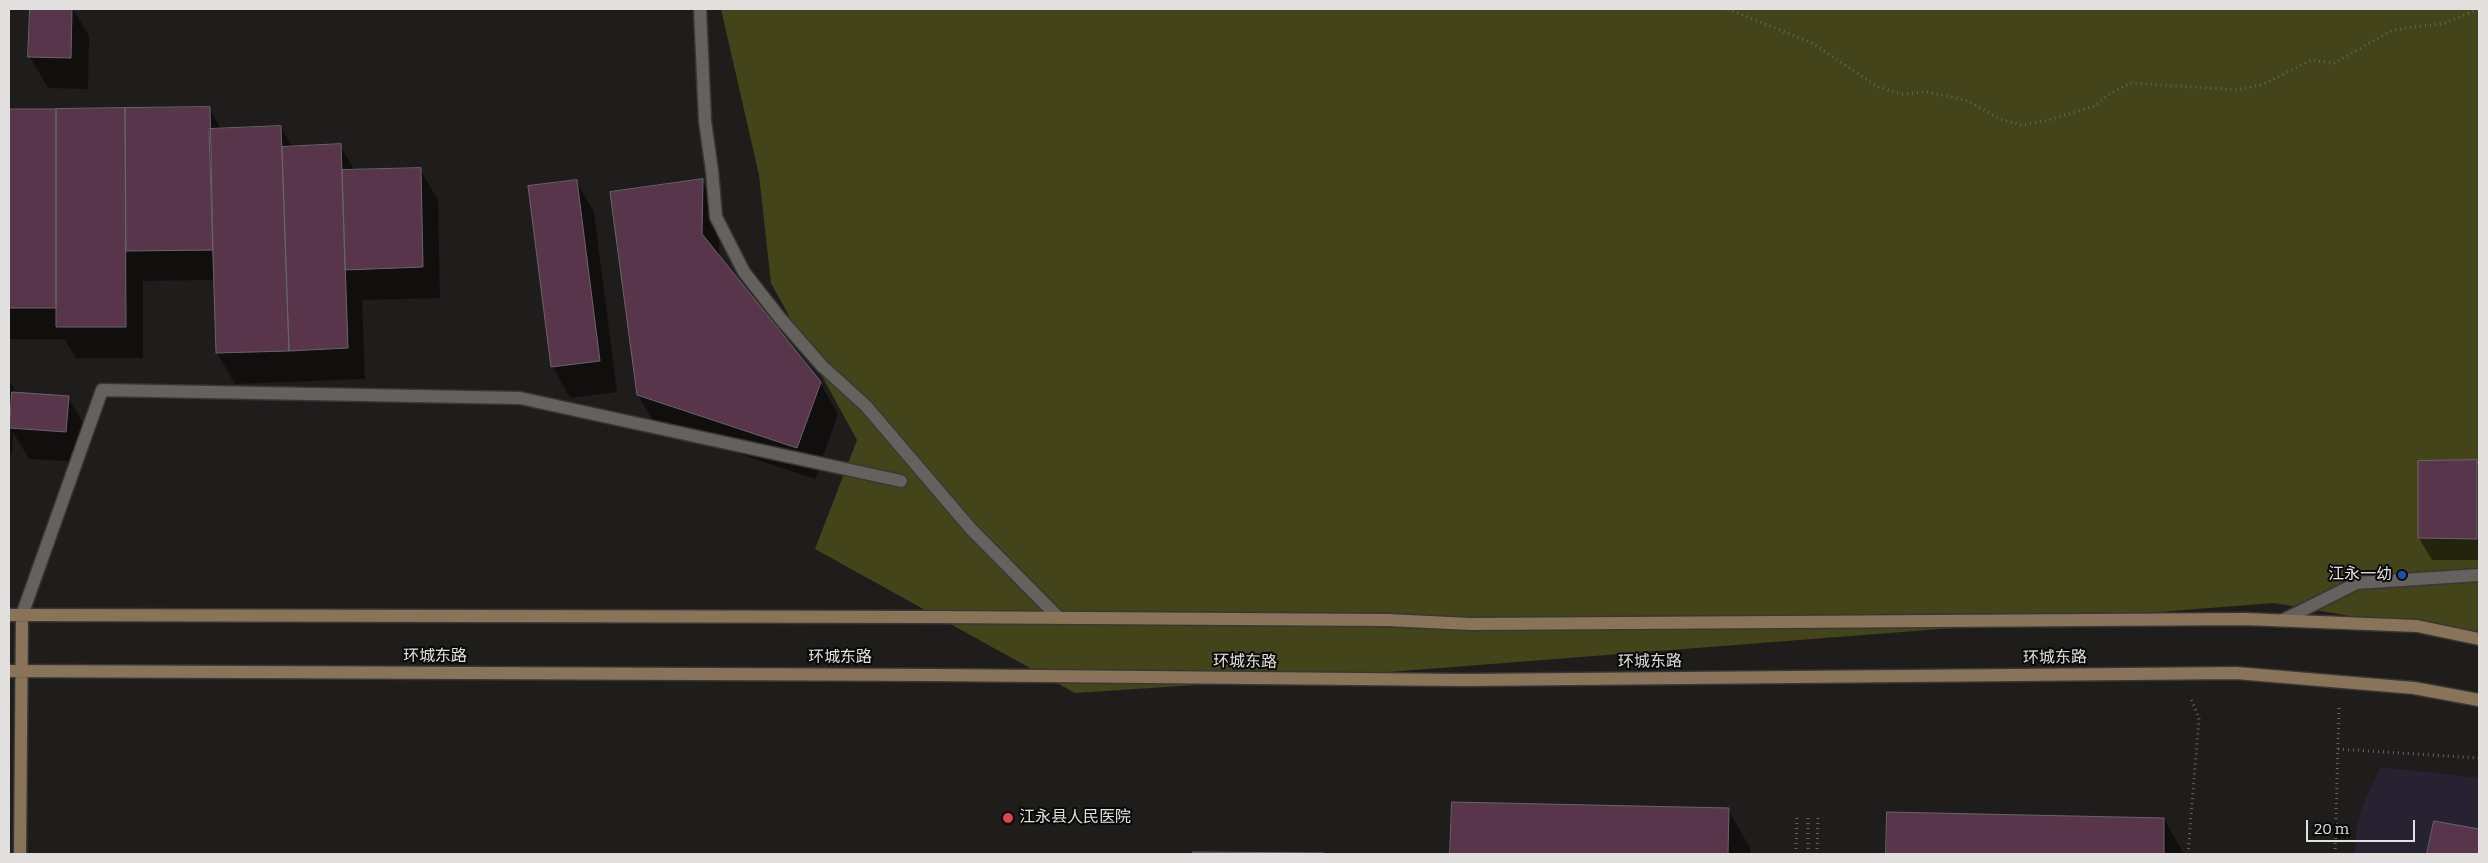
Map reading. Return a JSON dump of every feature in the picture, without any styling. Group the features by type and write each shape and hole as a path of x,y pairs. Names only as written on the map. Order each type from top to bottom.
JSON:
{"main road":[{"path":"20,854 15,615 1387,620 1471,624 2283,620 2417,626 2479,639"},
{"name":"环城东路","path":"15,671 934,675 1454,680 2236,673 2414,688 2479,700"}],"lane":[{"path":"700,9 705,121 716,216 744,272 780,318 822,366 866,406 970,529 1059,618"},
{"path":"15,615 102,390 520,398 901,481"},
{"path":"2283,620 2356,583 2479,575"}],"path":[{"path":"1728,9 1812,43 1878,87 1901,94 1927,92 1966,100 2000,119 2020,124 2044,121 2095,106 2108,95 2130,83 2238,90 2264,84 2311,60 2334,62 2393,30 2445,23 2479,9"},
{"path":"2335,854 2340,681"},
{"path":"2188,854 2198,718 2191,698"},
{"path":"2338,749 2379,750 2479,758"},
{"path":"1796,854 1797,816"},
{"path":"1808,816 1808,854"},
{"path":"1817,854 1818,816"}],"shaded area":[{"path":"721,9 2479,9 2479,638 2274,603 1363,674 1075,693 815,549 857,440 771,283 759,175"},
{"path":"2381,767 2479,778 2479,854 2355,854 2356,830 2362,807"}],"building":[{"path":"30,9 72,9 71,58 28,57"},
{"path":"210,107 213,250 126,251 125,108"},
{"path":"125,108 126,327 56,327 56,109"},
{"path":"9,109 56,109 56,308 9,308"},
{"path":"281,126 289,351 216,353 209,129"},
{"path":"341,144 348,348 289,351 282,147"},
{"path":"421,168 423,267 345,270 342,170"},
{"path":"703,179 702,234 821,382 797,448 637,395 610,192"},
{"path":"577,180 600,361 551,367 528,186"},
{"path":"12,392 69,396 66,432 10,428"},
{"path":"2477,460 2477,539 2418,538 2418,461"},
{"path":"1452,802 1729,808 1728,854 1450,854"},
{"path":"1887,812 2164,818 2164,854 1886,854"},
{"path":"2434,821 2479,829 2479,854 2427,854"},
{"path":"1193,852 1324,853 1324,854 1193,854"}],"place":[{"name":"江永一幼","path":"2402,575"},
{"name":"江永县人民医院","path":"1008,818"}]}
